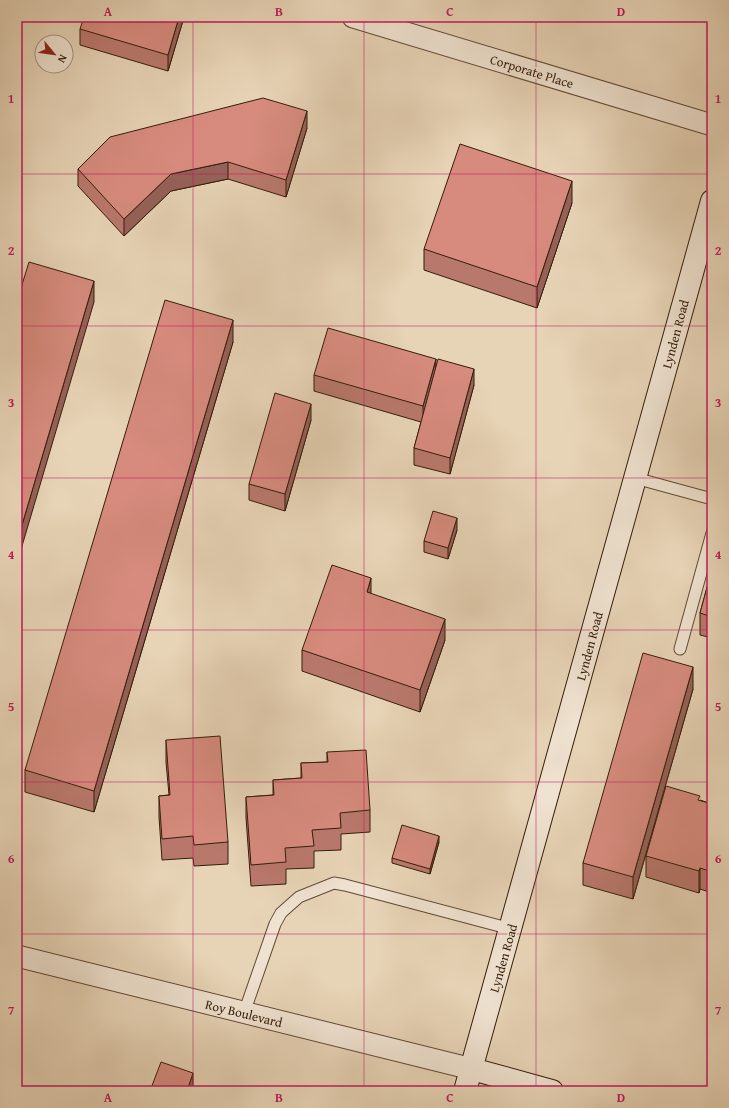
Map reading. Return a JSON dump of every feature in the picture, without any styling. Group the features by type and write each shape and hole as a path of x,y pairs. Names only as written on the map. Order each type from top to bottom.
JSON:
{"main road":[{"name":"Lynden Road","path":"465,1091 712,201"},
{"path":"472,1069 552,1091"}],"street":[{"name":"Corporate Place","path":"353,17 712,125"},
{"name":"Roy Boulevard","path":"17,956 472,1069"}],"lane":[{"path":"635,478 712,499"},
{"path":"680,649 712,533"},
{"path":"244,1012 275,924 281,913 299,897 334,883 511,929"}],"building":[{"path":"84,17 179,17 168,55 80,29"},
{"path":"263,98 307,111 286,180 228,162 171,174 124,219 78,169 110,137"},
{"path":"460,144 572,181 537,287 424,249"},
{"path":"29,262 94,281 17,542 17,301"},
{"path":"165,300 233,320 94,791 25,770"},
{"path":"328,328 436,359 423,406 314,375"},
{"path":"438,359 474,369 450,458 414,448"},
{"path":"275,393 311,404 285,494 249,484"},
{"path":"433,511 457,518 448,548 424,541"},
{"path":"332,565 371,578 367,592 445,619 420,690 302,650"},
{"path":"712,569 712,617 700,613"},
{"path":"643,653 693,667 633,877 583,863"},
{"path":"220,736 228,842 194,845 193,836 162,839 159,796 170,795 166,740"},
{"path":"366,750 370,810 340,813 341,828 312,830 314,846 285,848 286,862 251,865 246,797 274,795 273,780 302,778 301,763 328,762 327,752"},
{"path":"666,786 700,796 698,800 712,804 712,872 700,868 699,871 646,856"},
{"path":"402,825 439,836 430,869 392,858"},
{"path":"161,1062 193,1073 187,1091 150,1091"},
{"path":"212,1087 224,1091 211,1091"}]}
